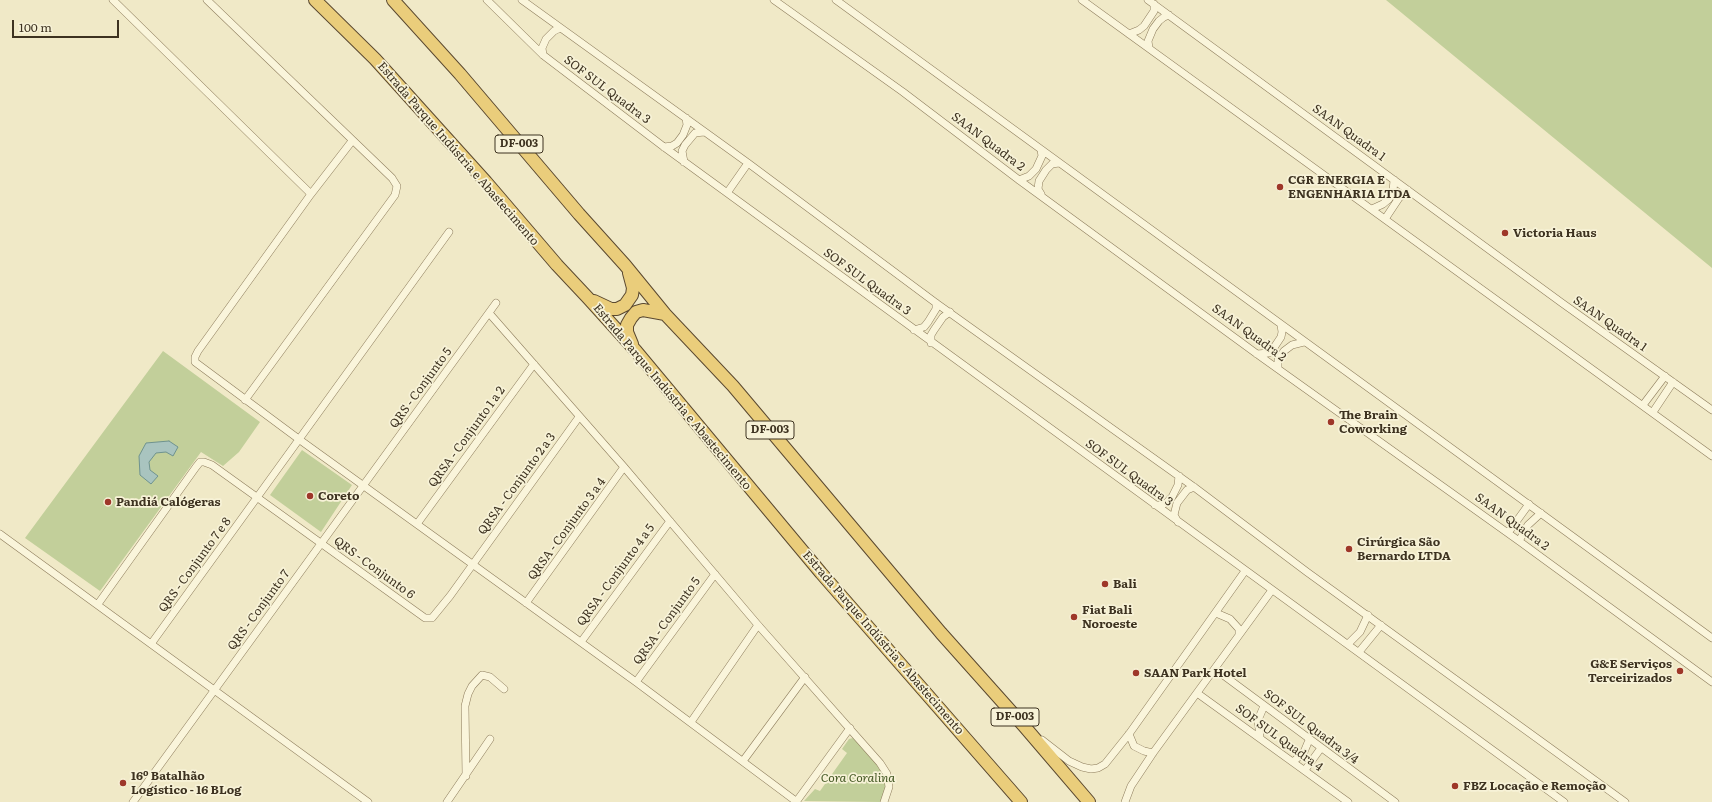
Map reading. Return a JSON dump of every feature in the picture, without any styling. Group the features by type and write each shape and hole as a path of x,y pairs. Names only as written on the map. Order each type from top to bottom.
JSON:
{"highway":[{"name":"Estrada Parque Indústria e Abastecimento","path":"314,0 375,59 486,182 557,265 636,351 821,573 1021,802"},
{"name":"DF-003","path":"394,0 625,265 665,314 734,386 941,632 1089,802"},
{"path":"588,298 611,309 617,309 625,305 632,295 634,288 625,265"},
{"path":"636,351 627,332 627,325 631,318 636,312 643,310 665,314"}],"street":[{"path":"113,0 311,194"},
{"path":"208,0 396,182 398,189 395,196 245,400"},
{"name":"SOF SUL Quadra 3","path":"487,0 543,55 684,162 1564,802"},
{"path":"522,0 748,163 936,303 1179,476 1625,802"},
{"name":"SAAN Quadra 2","path":"774,0 955,130 1019,180 1041,194 1257,354 1508,533 1712,682"},
{"path":"787,8 788,0"},
{"path":"836,0 1712,638"},
{"path":"1082,0 1712,456"},
{"path":"1129,34 1144,26 1154,11 1151,2"},
{"name":"SAAN Quadra 1","path":"1151,2 1562,303 1712,410"},
{"path":"1149,48 1148,41 1152,29 1158,21 1169,15"},
{"path":"543,55 542,48 546,39 554,31 560,28"},
{"path":"664,147 677,143 683,135 687,124 686,118"},
{"path":"684,162 682,151 684,145 695,133 704,132"},
{"path":"352,141 311,194 194,357 197,365 691,722 797,802 850,728"},
{"path":"1019,180 1029,176 1036,168 1042,156 1041,150"},
{"path":"727,193 748,163"},
{"path":"1041,194 1038,189 1039,181 1052,164 1059,163"},
{"path":"1372,209 1383,204 1389,199 1393,191 1394,180"},
{"path":"1385,219 1399,198 1408,190"},
{"name":"QRS - Conjunto 7 e 8","path":"151,644 449,232"},
{"name":"QRS - Conjunto 5","path":"363,486 496,302"},
{"path":"914,330 924,327 936,309 936,303"},
{"path":"931,343 934,330 943,317 950,312"},
{"path":"489,313 624,467 758,625 880,763 887,774 889,787 884,802"},
{"path":"1257,354 1269,353 1273,349 1281,337 1281,325"},
{"path":"1278,368 1278,360 1284,351 1292,345 1304,342"},
{"name":"QRSA - Conjunto 1 a 2","path":"417,524 534,364"},
{"path":"1643,405 1665,376"},
{"path":"1653,412 1673,382"},
{"name":"QRSA - Conjunto 2 a 3","path":"433,617 579,417"},
{"path":"98,604 200,462 212,465 321,544"},
{"name":"QRSA - Conjunto 3 a 4","path":"526,603 624,467"},
{"path":"1155,505 1166,503 1172,497 1178,485 1179,476"},
{"name":"QRS - Conjunto 6","path":"363,486 321,544 425,618 428,619 433,617"},
{"path":"1178,522 1174,515 1177,503 1187,490 1194,487"},
{"path":"1508,533 1529,504"},
{"path":"1519,541 1528,525 1541,513"},
{"name":"QRSA - Conjunto 4 a 5","path":"581,642 670,521"},
{"path":"0,534 368,802"},
{"name":"QRS - Conjunto 7","path":"133,802 321,544"},
{"path":"1024,726 1069,761 1091,770 1105,764 1129,734 1245,571"},
{"name":"QRSA - Conjunto 5","path":"636,682 715,574"},
{"path":"1125,802 1131,786 1153,753 1272,590"},
{"path":"1216,613 1227,617 1233,622 1239,629 1239,634"},
{"path":"1348,644 1360,632 1368,615"},
{"path":"691,722 758,625"},
{"path":"1359,652 1381,625"},
{"name":"SOF SUL Quadra 3/4","path":"1215,669 1394,802"},
{"path":"466,776 465,706 468,694 472,686 482,675 490,677 504,689"},
{"path":"743,761 805,677"},
{"name":"SOF SUL Quadra 4","path":"1197,693 1348,802"},
{"path":"1260,737 1258,720 1264,706"},
{"path":"1129,734 1134,746 1144,751 1153,753"},
{"path":"447,802 490,739"},
{"path":"1293,762 1304,752 1309,740"},
{"path":"1304,770 1321,748"}],"green space":[{"path":"1386,0 1712,0 1712,268"},
{"name":"Pandiá Calógeras","path":"163,351 260,422 239,452 223,466 201,452 100,591 25,538"},
{"path":"302,450 352,485 321,532 270,495"},
{"name":"Cora Coralina","path":"849,739 856,739 879,765 886,782 886,790 881,802 804,801 815,789 820,791 847,753 842,749"}],"water":[{"path":"169,441 178,447 173,456 166,452 156,453 149,462 150,470 158,476 151,484 140,475 139,456 146,443"}],"place":[{"name":"CGR ENERGIA E ENGENHARIA LTDA","path":"1280,187"},
{"name":"Victoria Haus","path":"1505,233"},
{"name":"The Brain Coworking","path":"1331,422"},
{"name":"Coreto","path":"310,496"},
{"name":"Pandiá Calógeras","path":"108,502"},
{"name":"Cirúrgica São Bernardo LTDA","path":"1349,549"},
{"name":"Bali","path":"1105,584"},
{"name":"Fiat Bali Noroeste","path":"1074,617"},
{"name":"G&E Serviços Terceirizados","path":"1680,671"},
{"name":"SAAN Park Hotel","path":"1136,673"},
{"name":"16º Batalhão Logístico - 16 BLog","path":"123,783"},
{"name":"FBZ Locação e Remoção","path":"1455,786"}]}
